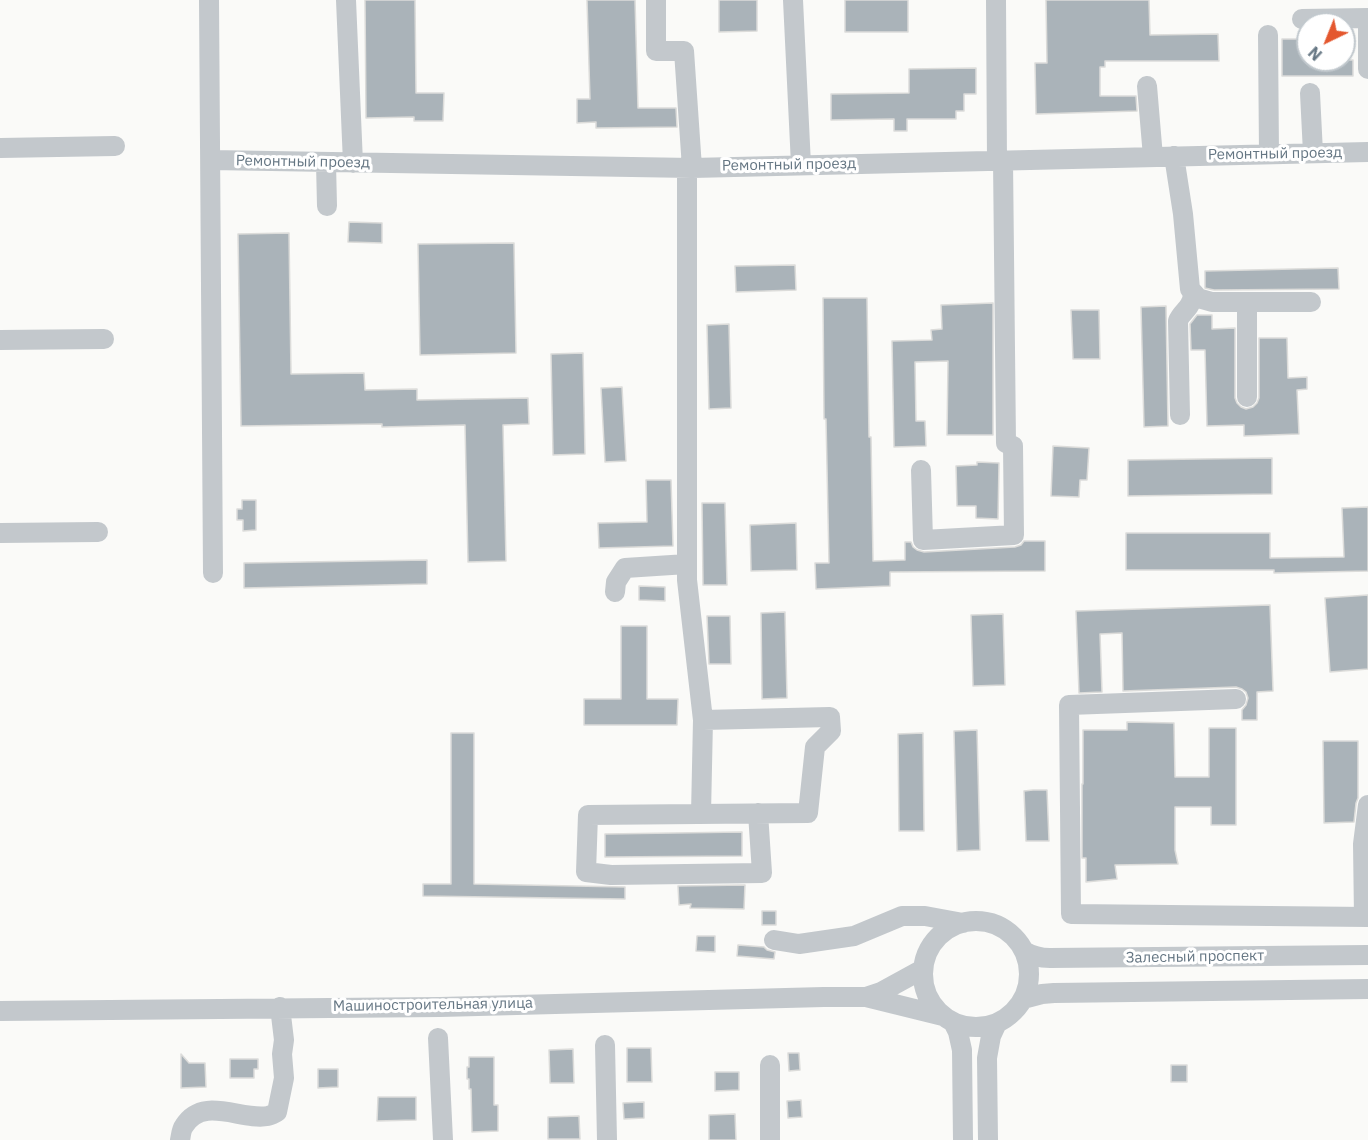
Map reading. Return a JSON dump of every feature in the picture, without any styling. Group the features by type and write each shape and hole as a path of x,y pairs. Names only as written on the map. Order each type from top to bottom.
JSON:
{"street":[{"path":"209,0 213,573"},
{"path":"346,0 353,163"},
{"path":"656,0 656,51 684,51 689,168 687,572 703,720 701,814"},
{"path":"793,0 801,165"},
{"path":"921,470 923,540 1014,535 1013,446 1006,443 996,0"},
{"path":"1356,18 1368,18 1368,69"},
{"path":"1268,35 1269,154"},
{"path":"1147,86 1153,157"},
{"path":"1310,93 1313,153"},
{"path":"0,148 115,146"},
{"name":"Ремонтный проезд","path":"211,160 689,168 1368,152"},
{"path":"1174,156 1183,214 1190,289 1193,293 1198,298 1212,302 1311,302"},
{"path":"326,163 327,207"},
{"path":"1180,415 1178,321 1180,314 1191,302 1193,293"},
{"path":"1247,302 1247,397"},
{"path":"0,340 104,339"},
{"path":"0,533 98,532"},
{"path":"615,592 616,582 625,568 687,572"},
{"path":"1236,699 1069,705 1071,914 1366,917 1363,844 1368,805"},
{"path":"703,720 830,717 831,731 815,747 808,813 758,813 588,815 586,872 611,875 762,873 758,813"},
{"path":"774,940 800,944 854,936 902,916 925,916 963,922 981,921 998,926 1013,936 1023,951 1028,966 1028,983 1023,999 1008,1017 983,1027 968,1027 948,1019"},
{"path":"963,922 948,929 935,939 927,953 923,969 927,997 958,1032 962,1050 963,1140"},
{"name":"Залесный проспект","path":"1023,951 1042,958 1368,955"},
{"name":"Машиностроительная улица","path":"866,997 881,992 923,969"},
{"path":"1023,999 1054,993 1368,989"},
{"name":"Машиностроительная улица","path":"0,1011 440,1006 866,997 948,1019"},
{"path":"180,1140 183,1127 196,1114 217,1110 252,1116 269,1116 277,1112 284,1078 282,1054 285,1040 280,1008"},
{"path":"988,1140 987,1058 991,1036 997,1023"},
{"path":"438,1038 443,1140"},
{"path":"605,1045 607,1140"},
{"path":"770,1065 770,1140"}],"building":[{"path":"365,0 415,0 416,93 444,93 443,121 414,121 414,117 366,118"},
{"path":"587,0 635,0 638,108 676,108 677,127 596,128 596,122 577,123 577,99 590,99"},
{"path":"719,0 757,0 757,31 719,32"},
{"path":"845,0 908,0 908,32 845,32"},
{"path":"1046,0 1149,0 1150,35 1218,34 1219,61 1105,61 1105,67 1100,67 1100,96 1136,96 1137,111 1036,114 1035,63 1047,63"},
{"path":"1282,39 1296,39 1296,72 1353,72 1353,76 1282,76"},
{"path":"976,68 976,94 964,94 964,111 956,111 956,119 907,119 907,131 894,131 894,119 831,120 831,94 909,93 909,69"},
{"path":"349,222 382,223 382,243 348,242"},
{"path":"289,233 291,374 364,373 365,390 417,389 417,400 528,398 529,424 503,425 506,561 468,562 465,425 241,426 238,234"},
{"path":"514,243 516,353 420,355 418,244"},
{"path":"795,265 796,290 736,292 735,266"},
{"path":"1338,268 1339,289 1214,290 1205,288 1205,271"},
{"path":"823,298 867,298 873,561 905,560 905,542 911,542 913,547 924,552 1015,547 1024,541 1045,541 1045,571 890,572 890,586 816,589 815,563 829,563"},
{"path":"993,303 993,435 947,435 948,361 915,362 916,421 925,421 926,446 894,447 892,341 932,340 931,330 942,329 941,305"},
{"path":"1166,306 1168,426 1144,427 1141,307"},
{"path":"1071,310 1099,310 1100,359 1073,359"},
{"path":"1197,315 1212,315 1212,329 1235,328 1235,398 1241,407 1246,409 1253,407 1259,398 1259,338 1287,338 1288,378 1307,377 1307,389 1297,390 1299,434 1244,436 1244,425 1207,426 1205,350 1191,350 1190,324"},
{"path":"729,324 731,408 709,409 707,325"},
{"path":"583,353 585,454 553,455 551,354"},
{"path":"622,387 626,461 605,462 601,388"},
{"path":"1053,446 1089,448 1087,480 1080,480 1079,497 1051,496"},
{"path":"1272,458 1272,494 1128,496 1128,460"},
{"path":"977,462 999,463 998,519 976,518 976,506 957,506 956,466 977,465"},
{"path":"646,480 671,480 673,546 599,548 598,523 647,522"},
{"path":"242,500 256,500 256,530 243,531 243,520 237,520 237,509 242,509"},
{"path":"702,503 725,503 727,585 703,585"},
{"path":"1368,507 1368,571 1274,573 1274,570 1126,570 1126,533 1270,533 1270,558 1344,557 1342,508"},
{"path":"796,523 797,570 751,571 750,525"},
{"path":"427,560 427,584 244,588 244,563"},
{"path":"639,586 665,587 665,601 639,600"},
{"path":"1368,595 1368,669 1330,672 1325,598"},
{"path":"1270,605 1273,691 1257,692 1257,720 1242,720 1242,710 1248,698 1246,692 1236,687 1123,691 1122,633 1100,634 1102,692 1079,693 1076,611"},
{"path":"785,612 787,698 762,699 761,613"},
{"path":"1003,614 1005,685 973,686 971,615"},
{"path":"707,616 730,616 731,664 709,664"},
{"path":"621,626 647,626 647,699 678,699 677,725 584,725 584,699 621,699"},
{"path":"1127,722 1174,723 1175,777 1209,777 1209,728 1236,728 1236,825 1211,825 1211,807 1175,807 1175,850 1178,864 1115,865 1117,879 1086,882 1086,858 1082,858 1083,730 1127,730"},
{"path":"977,730 980,850 957,851 954,731"},
{"path":"451,733 474,733 474,884 625,887 625,899 423,896 423,884 451,884"},
{"path":"923,733 924,831 899,831 898,734"},
{"path":"1323,741 1358,741 1358,798 1354,822 1324,823"},
{"path":"1047,790 1049,841 1026,841 1024,791"},
{"path":"742,832 742,856 605,857 605,834"},
{"path":"745,885 744,909 690,908 691,904 679,905 678,886"},
{"path":"762,911 776,911 776,925 762,925"},
{"path":"697,936 715,936 715,952 696,951"},
{"path":"738,945 764,947 775,952 774,959 737,956"},
{"path":"627,1048 651,1048 652,1082 627,1082"},
{"path":"573,1049 574,1083 550,1083 549,1050"},
{"path":"788,1053 799,1053 800,1070 789,1071"},
{"path":"181,1054 189,1063 205,1063 206,1087 181,1088"},
{"path":"469,1057 494,1057 494,1105 498,1105 498,1131 472,1132 471,1089 469,1089 469,1079 467,1079"},
{"path":"230,1059 258,1059 258,1069 254,1069 254,1078 230,1078"},
{"path":"1171,1065 1187,1065 1187,1082 1171,1082"},
{"path":"318,1069 338,1069 338,1087 318,1088"},
{"path":"715,1072 739,1072 739,1090 715,1091"},
{"path":"378,1097 416,1097 416,1120 377,1121"},
{"path":"801,1100 802,1117 788,1118 787,1101"},
{"path":"644,1102 644,1118 624,1119 623,1103"},
{"path":"735,1114 736,1140 709,1140 709,1115"},
{"path":"579,1116 580,1139 548,1139 548,1117"}]}
